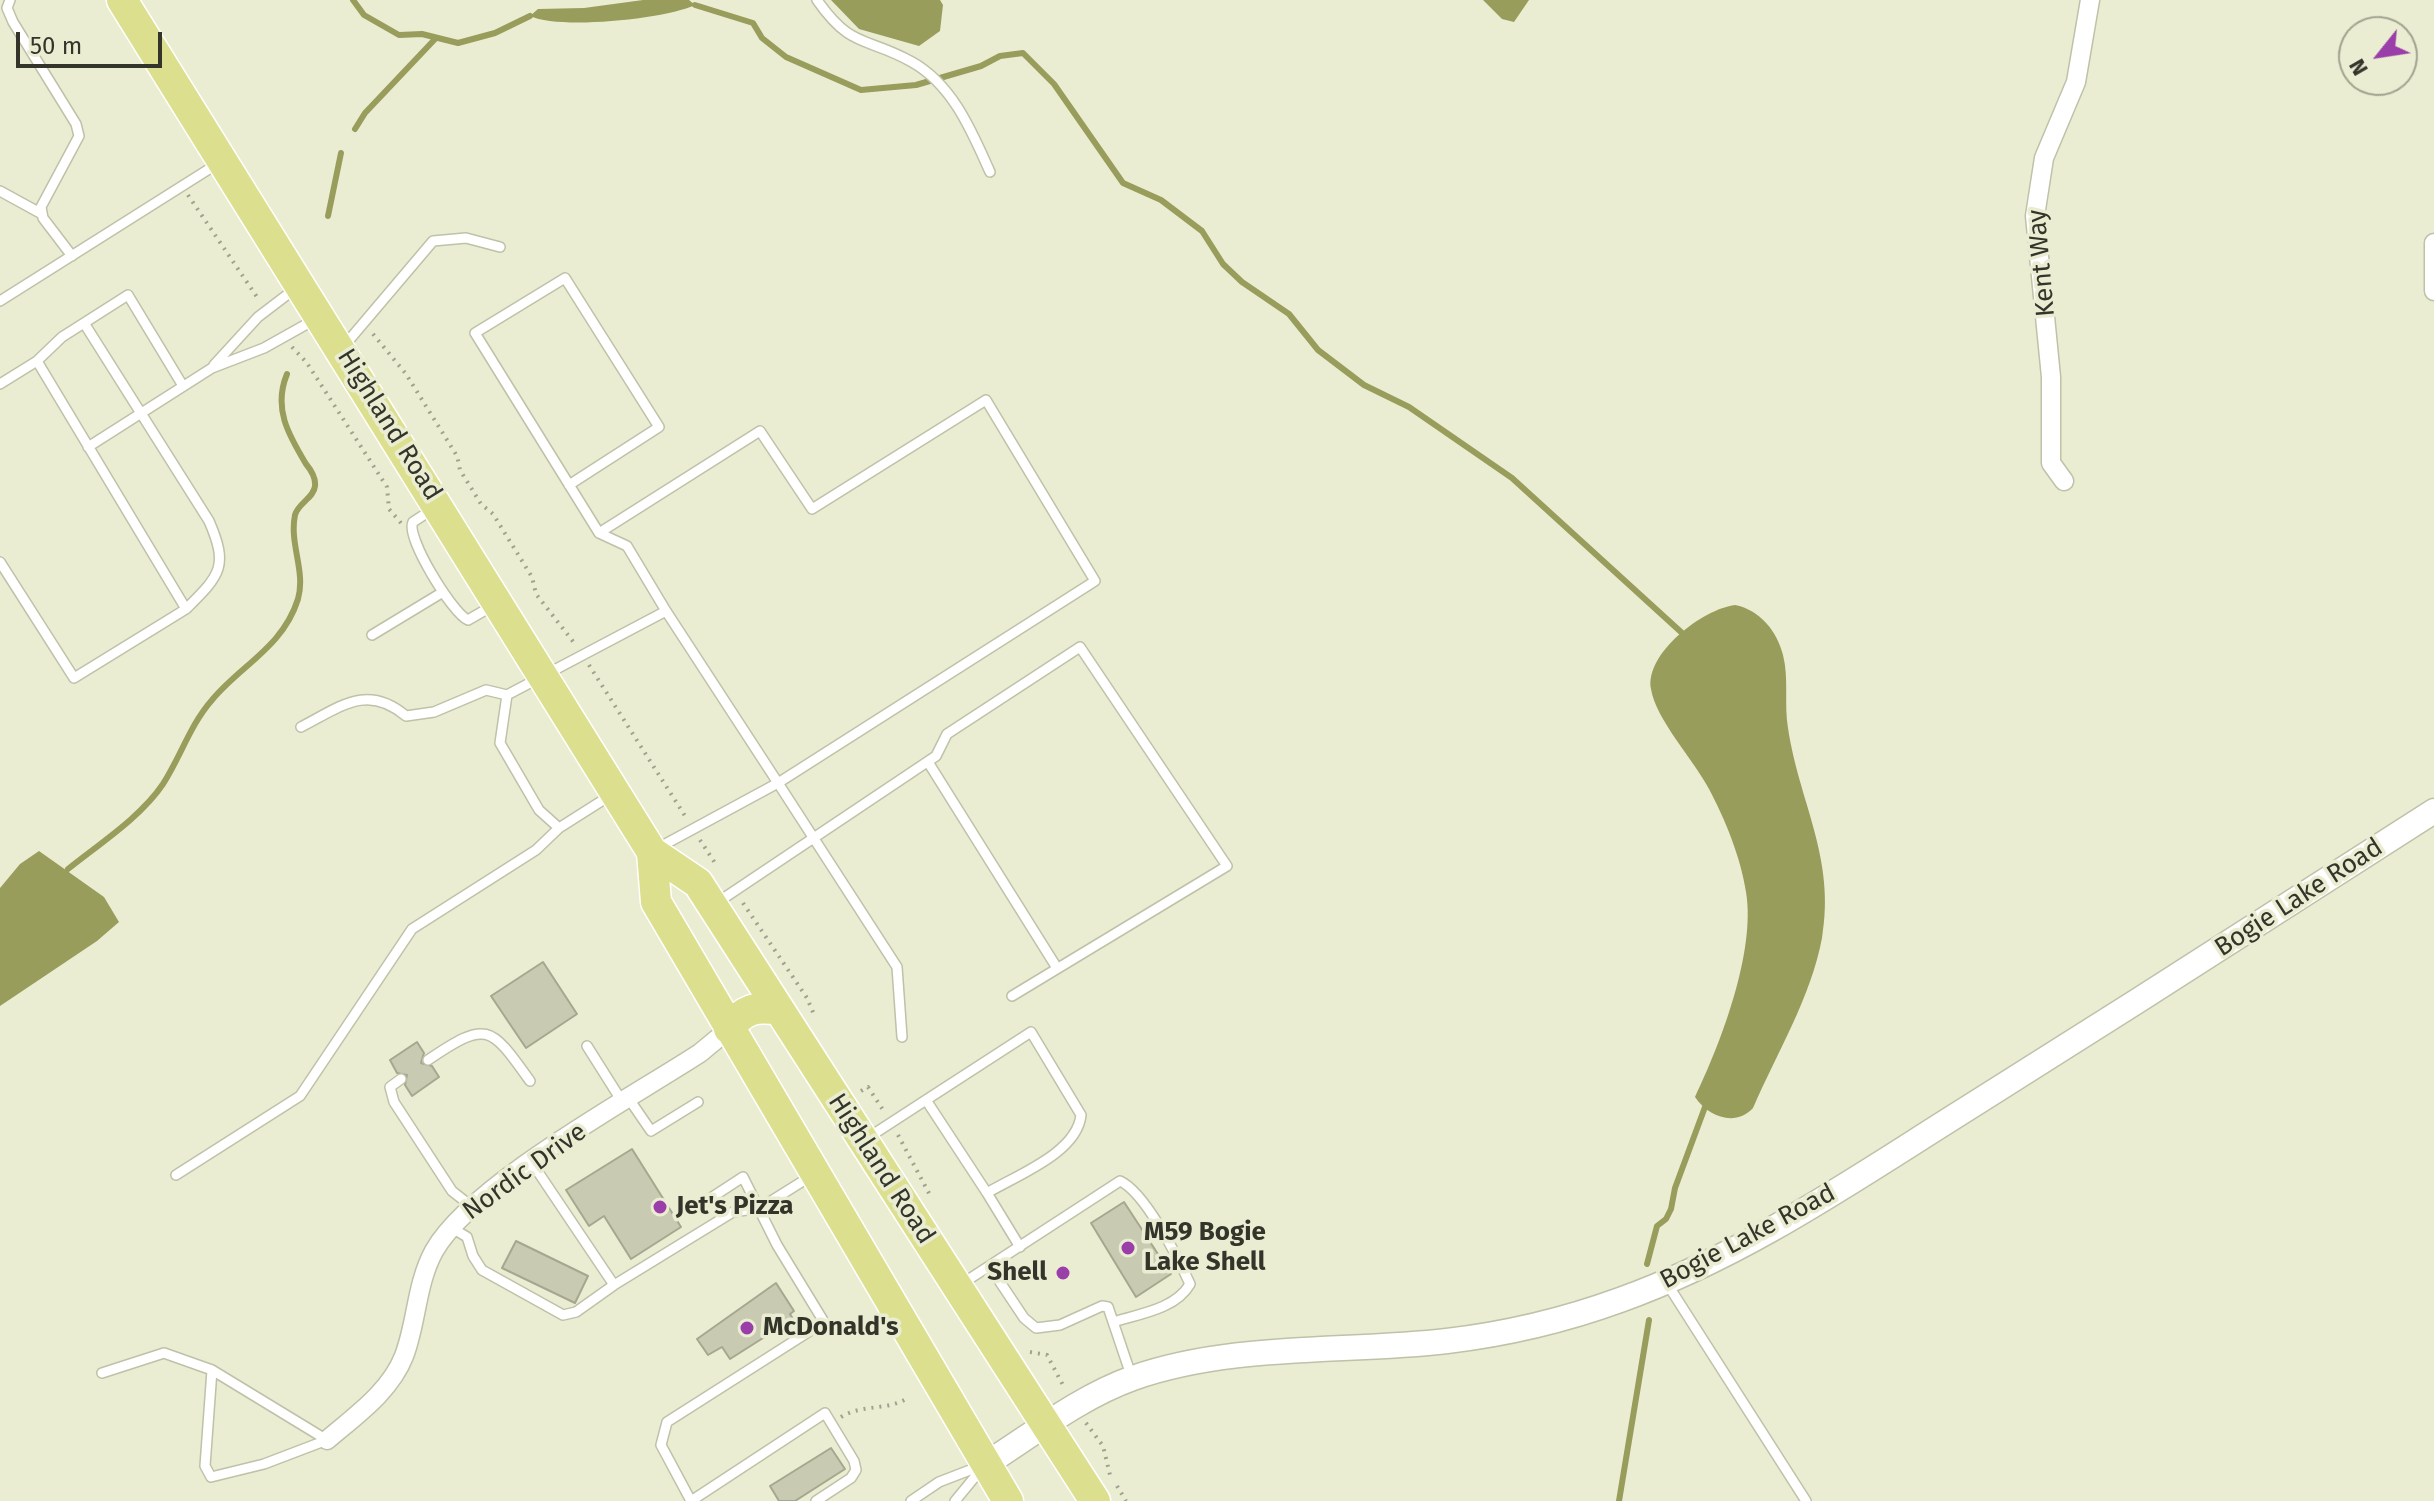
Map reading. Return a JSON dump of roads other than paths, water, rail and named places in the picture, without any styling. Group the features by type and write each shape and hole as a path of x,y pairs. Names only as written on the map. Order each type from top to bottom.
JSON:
{"highway":[{"name":"Highland Road","path":"122,0 342,349 652,852 723,899 779,1010 1095,1501"},
{"name":"Highland Road","path":"652,852 656,902 1008,1501"},
{"path":"729,1029 745,1012 756,1008 779,1010"}],"main road":[{"name":"Bogie Lake Road","path":"986,1464 1096,1394 1132,1379 1232,1357 1445,1341 1500,1333 1597,1308 1666,1282 1740,1246 1843,1186 2434,811"}],"street":[{"name":"Kent Way","path":"2064,481 2051,463 2051,377 2035,216 2044,158 2076,82 2090,0"},
{"path":"2434,243 2434,291"},
{"name":"Nordic Drive","path":"327,1440 375,1399 403,1357 420,1288 434,1251 471,1206 700,1053 729,1029"}],"lane":[{"path":"0,3 7,0 13,22 76,124 79,136 41,207 42,214"},
{"path":"817,0 834,25 856,41 915,63 943,88 970,127 990,172"},
{"path":"0,301 223,161"},
{"path":"0,191 42,214 72,256"},
{"path":"342,349 433,241 466,238 500,247"},
{"path":"569,485 659,427 565,278 475,333 569,485 599,533 627,546 897,967 902,1037"},
{"path":"212,368 241,333 301,284"},
{"path":"0,384 37,361 62,337 128,295 183,386"},
{"path":"88,447 212,368 285,336 321,316"},
{"path":"0,562 74,678 186,609 208,587 218,570 221,550 209,521 84,323"},
{"path":"37,361 186,609"},
{"path":"599,533 760,431 812,509 986,400 1095,581 778,783 692,827 652,852"},
{"path":"439,505 409,528 410,536 443,592 460,617 468,620 499,602"},
{"path":"372,635 443,592"},
{"path":"301,727 352,700 387,700 406,716 434,712 486,690 507,695 666,611"},
{"path":"723,899 928,762 936,756 947,734 1080,647 1227,866 1012,996"},
{"path":"507,695 500,743 539,810 559,828"},
{"path":"928,762 1057,968"},
{"path":"176,1175 300,1096 412,929 536,850 559,828 615,792"},
{"path":"863,1140 1031,1032 1081,1115 1079,1130 1064,1147 987,1193"},
{"path":"428,1060 467,1034 486,1033 502,1042 530,1081"},
{"path":"587,1046 651,1131 698,1102"},
{"path":"401,1079 390,1087 394,1102 452,1191 471,1206"},
{"path":"926,1100 1020,1247"},
{"path":"532,1163 614,1285"},
{"path":"452,1228 467,1237 473,1256 482,1270 563,1315 576,1312 733,1212 760,1208 814,1174"},
{"path":"697,1207 743,1177 777,1245 824,1322 681,1412 663,1430 661,1445 691,1501 825,1413 856,1470 851,1478 816,1501"},
{"path":"957,1287 1120,1181 1127,1184 1179,1261 1190,1284 1179,1298 1163,1306 1113,1322"},
{"path":"990,1267 1029,1325 1046,1328 1060,1325 1102,1306 1108,1307 1132,1379"},
{"path":"1666,1282 1806,1501"},
{"path":"102,1373 164,1353 212,1370 327,1440"},
{"path":"212,1370 205,1466 211,1477 264,1464 327,1440"},
{"name":"Bogie Lake Road","path":"911,1501 945,1479 986,1464"},
{"name":"Bogie Lake Road","path":"955,1501 986,1464"}],"waterway":[{"path":"353,0 364,15 399,35 422,34 458,43 495,33 530,16"},
{"path":"695,5 753,23 762,38 786,57 861,90 916,85 981,66 1000,56 1023,53 1054,84 1123,183 1161,200 1202,231 1223,264 1242,282 1289,314 1318,350 1364,385 1409,407 1512,478 1681,632"},
{"path":"355,129 365,113 436,38"},
{"path":"328,216 341,153"},
{"path":"68,869 119,830 154,796 204,710 272,643 291,616 300,589 294,536 295,515 312,494 315,483 284,420 282,398 287,374"},
{"path":"1647,1264 1657,1226 1666,1219 1671,1209 1675,1188 1705,1107"},
{"path":"1619,1501 1649,1320"}],"place":[{"name":"Jet's Pizza","path":"660,1207"},
{"name":"M59 Bogie Lake Shell","path":"1128,1248"},
{"name":"Shell","path":"1063,1273"},
{"name":"McDonald's","path":"747,1328"}]}
